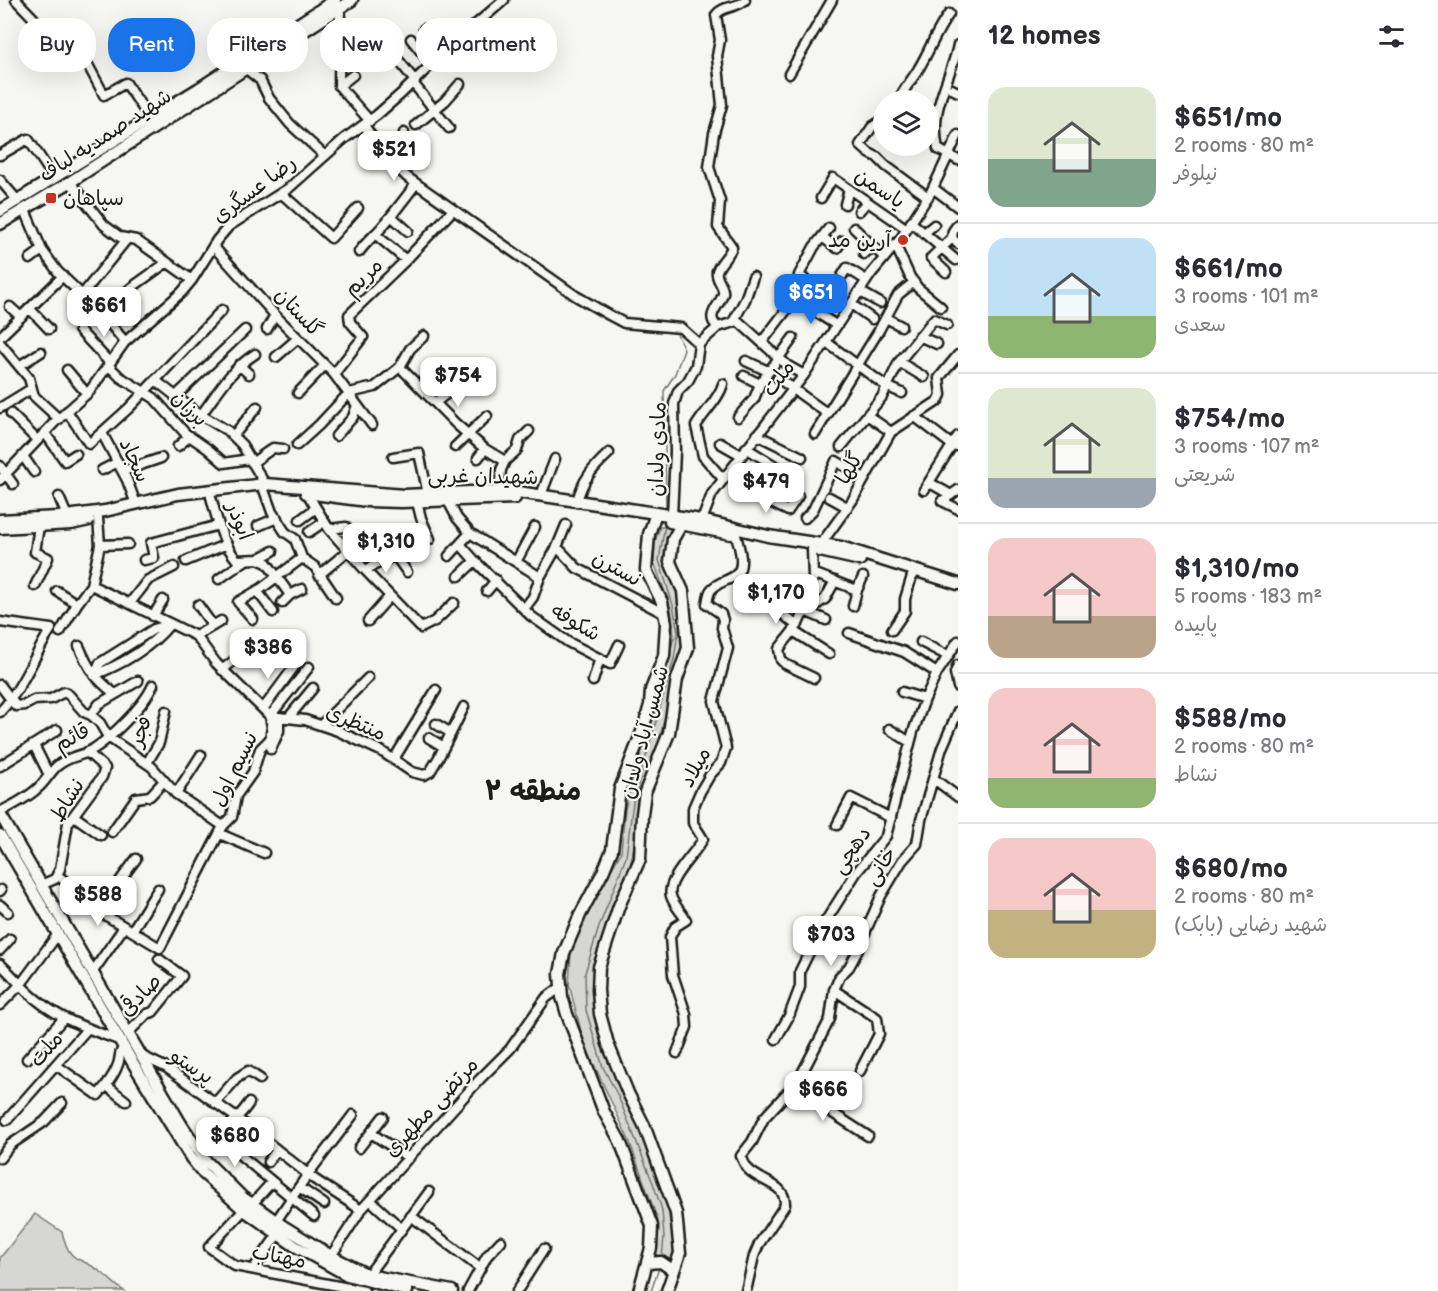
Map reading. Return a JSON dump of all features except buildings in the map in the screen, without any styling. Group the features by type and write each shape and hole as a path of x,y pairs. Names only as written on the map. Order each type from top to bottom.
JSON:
{"main road":[{"name":"شهید صمدیه لباف","path":"0,211 21,205 70,182 215,83 338,4 352,0"},
{"name":"شهید صمدیه لباف","path":"308,25 338,4"},
{"name":"شهید صمدیه لباف","path":"0,224 54,178 150,119 237,72"},
{"name":"شهیدان غربی","path":"0,520 39,526 70,524 175,502 265,487 367,501 417,502 515,498 655,516 672,516 736,535 816,546 841,547 958,584"},
{"name":"شهیدان غربی","path":"0,528 105,511 178,494 265,487 396,495 518,492 655,516 681,525 700,524 816,546 958,590"},
{"path":"639,1291 651,1248 652,1226 620,1141 604,1113 567,1014 560,974 564,953 612,850 620,789 643,729 650,705 651,690 664,656 667,637 665,614 662,602 646,570 649,534 655,516"},
{"name":"شمس آباد ولدان","path":"667,1291 680,1253 676,1213 644,1125 608,1044 600,1014 598,990 599,968 619,906 640,859 645,792 669,733 677,679 688,648 683,591 670,562 673,539 681,525"},
{"path":"0,813 92,973 124,1040 141,1056 205,1160 242,1197 248,1207 276,1221 347,1275 407,1291"},
{"path":"0,835 124,1040 191,1158 204,1174 248,1207 278,1234 331,1256 368,1275 452,1291"},
{"path":"647,1263 662,1262 674,1271"}],"street":[{"path":"16,0 45,30 88,65 104,96 126,82 150,119"},
{"name":"رضا عسگری","path":"483,18 504,0"},
{"path":"718,327 712,320 712,313 723,295 717,271 732,249 718,227 720,201 709,167 714,133 722,105 717,56 720,40 716,15 721,9 735,7 745,0"},
{"path":"789,74 832,0"},
{"path":"338,4 339,87 367,123 388,159 416,184 576,296 624,323 681,328 699,344 718,327 738,321 788,366 804,375"},
{"path":"904,90 919,69 930,44 949,14"},
{"path":"411,39 416,45"},
{"path":"939,101 958,45"},
{"path":"404,68 449,128"},
{"path":"250,72 260,80 269,98 290,124 325,156"},
{"name":"رضا عسگری","path":"2,473 87,394 125,342 182,292 229,226 281,193 367,123 423,72"},
{"path":"339,87 352,75"},
{"path":"416,125 435,110 460,84"},
{"path":"873,126 860,145 873,154"},
{"path":"388,159 402,144 404,133"},
{"name":"ملت","path":"700,524 712,494 794,389 866,280 909,225 933,188 958,136"},
{"path":"0,155 28,139 54,178"},
{"path":"939,150 958,160"},
{"path":"877,156 886,166 927,197"},
{"name":"یاسمن","path":"822,198 833,178 867,201 924,233 956,260"},
{"path":"0,180 21,205 42,250 63,276 102,314 125,342"},
{"path":"70,182 104,225 120,237 136,240 192,280"},
{"path":"359,252 369,237 375,234 391,216 416,184"},
{"path":"933,188 956,203"},
{"path":"845,204 849,189"},
{"path":"281,193 332,238 358,208"},
{"path":"859,211 867,201"},
{"name":"مریم","path":"334,374 363,337 350,322 349,315 453,210"},
{"path":"391,216 408,231"},
{"path":"946,272 931,258 942,248 955,241 953,231 958,224"},
{"path":"924,233 934,225"},
{"path":"829,228 799,275 829,298 872,319"},
{"path":"854,228 884,257"},
{"path":"375,234 406,260"},
{"path":"822,237 837,248 842,241"},
{"path":"82,295 127,239"},
{"path":"896,244 914,282 925,299 941,307"},
{"name":"گلستان","path":"213,246 275,315 334,374 372,425"},
{"path":"864,254 873,246"},
{"path":"30,259 42,250"},
{"path":"102,314 131,288 166,263"},
{"path":"842,276 847,268 866,280"},
{"path":"0,337 63,276"},
{"path":"733,322 745,300 753,277"},
{"path":"816,434 898,295 914,282"},
{"path":"829,298 835,287"},
{"path":"859,291 880,303"},
{"path":"762,342 791,304 782,292"},
{"path":"800,302 836,326"},
{"path":"10,306 21,316"},
{"path":"29,308 49,329"},
{"path":"67,411 89,444 129,408 222,310"},
{"path":"267,329 275,315"},
{"path":"886,318 902,326"},
{"path":"841,447 882,397 899,362 919,336 934,319 948,325"},
{"name":"برزان","path":"79,330 120,377 154,398 190,436 224,463 251,461"},
{"path":"175,397 245,330"},
{"path":"297,445 349,393 375,387 399,367 410,349 424,336"},
{"path":"919,336 937,345"},
{"path":"276,357 298,338"},
{"path":"738,417 754,399 760,384 793,338"},
{"path":"904,339 913,344"},
{"path":"826,342 886,386 902,393"},
{"name":"مادی ولدان","path":"672,516 675,452 674,404 678,391 688,381 696,366 699,344"},
{"path":"2,349 29,378 31,389 39,402 59,418"},
{"path":"19,366 41,352"},
{"path":"201,415 239,365 255,354"},
{"name":"گلها","path":"816,546 847,507 891,432 938,401 941,395 939,378 958,355"},
{"path":"746,361 768,372"},
{"path":"899,362 924,377"},
{"path":"239,365 249,374"},
{"path":"298,393 324,366"},
{"path":"399,367 450,418 484,448 505,461"},
{"path":"67,370 87,394"},
{"path":"744,376 760,384"},
{"path":"778,378 828,414"},
{"path":"155,380 201,415 216,422 242,445 265,487 285,532 295,539 302,558 315,567 336,598"},
{"path":"436,402 460,383"},
{"path":"723,384 716,399 704,412 696,426 703,456 725,477 788,511 798,496"},
{"path":"0,408 31,389"},
{"path":"336,436 353,417 357,405"},
{"path":"233,436 256,407"},
{"path":"11,414 38,440"},
{"path":"867,415 891,432"},
{"path":"455,447 487,416"},
{"path":"914,416 955,446"},
{"path":"499,492 501,470 505,461 518,450 520,440 529,431"},
{"path":"45,433 65,461 76,454"},
{"name":"سجاد","path":"102,433 123,471 135,504"},
{"path":"757,435 802,457"},
{"path":"178,446 190,436"},
{"path":"954,492 927,487 955,446 958,436"},
{"path":"720,443 744,451 785,472"},
{"path":"251,461 273,448 283,449"},
{"path":"478,458 484,448"},
{"path":"393,458 419,453 428,494"},
{"path":"577,502 581,487 593,468 609,453"},
{"path":"22,456 34,472"},
{"path":"123,471 161,458"},
{"path":"541,495 555,459"},
{"path":"806,518 813,510 836,461 864,478"},
{"path":"102,470 118,462"},
{"path":"2,473 13,484"},
{"path":"954,492 942,501 958,509"},
{"path":"307,493 326,526 422,628 435,621 454,603"},
{"path":"59,497 67,516"},
{"name":"ابوذر","path":"211,497 226,544 237,560 258,559 267,563 290,595"},
{"path":"829,497 847,507"},
{"path":"448,501 457,518 470,533 540,577"},
{"path":"417,502 430,539"},
{"path":"300,520 316,508"},
{"path":"0,712 11,701 36,652 56,631 91,585 100,546 98,518"},
{"path":"258,526 277,518"},
{"path":"144,560 154,558 152,543 219,525"},
{"name":"شکوفه","path":"525,609 533,597 540,577 566,525"},
{"path":"35,586 48,558 35,552 39,526"},
{"path":"309,532 326,526 346,527"},
{"path":"516,562 535,527"},
{"path":"448,556 470,533"},
{"name":"میلاد","path":"677,1053 687,1027 686,1014 673,975 670,938 675,927 686,920 670,896 672,882 703,839 693,823 693,808 710,775 721,764 726,748 714,701 728,648 722,628 721,614 707,604 710,591 717,585 731,580 741,566 736,535"},
{"path":"377,542 406,572"},
{"path":"100,546 129,544"},
{"path":"186,561 226,544"},
{"name":"شکوفه","path":"460,544 525,609 568,642 610,664 619,645"},
{"path":"804,614 816,546"},
{"name":"نسترن","path":"557,547 577,568 665,614"},
{"path":"258,559 273,551"},
{"path":"319,575 348,551"},
{"path":"365,570 391,557"},
{"path":"253,619 238,602 302,558"},
{"path":"219,579 246,560"},
{"path":"459,576 475,561"},
{"path":"130,603 148,580 174,567"},
{"path":"813,573 857,590"},
{"path":"892,630 905,611 905,599 912,576"},
{"path":"853,606 863,577"},
{"path":"487,591 496,580"},
{"path":"814,678 785,664 781,660 779,649 804,614 825,599 835,581"},
{"path":"91,585 196,636 222,670 270,714 279,731 271,749"},
{"path":"282,603 290,595 302,589"},
{"path":"57,591 77,604"},
{"path":"257,591 273,612"},
{"path":"368,621 390,596"},
{"path":"790,597 806,602"},
{"path":"153,616 163,600"},
{"path":"771,604 795,628 829,654"},
{"path":"198,605 213,626"},
{"path":"804,614 826,620"},
{"path":"196,636 221,621"},
{"path":"0,622 56,631"},
{"path":"94,675 107,670 159,638 170,624"},
{"path":"849,633 904,652 937,673"},
{"name":"دهچی","path":"776,1039 789,1016 800,987 800,971 808,953 846,888 886,836 910,742 925,699 937,673 958,641"},
{"path":"921,642 948,656"},
{"path":"80,646 94,675 115,694"},
{"path":"222,670 251,647"},
{"path":"593,681 600,658"},
{"path":"958,665 955,673 958,687"},
{"name":"نسیم اول","path":"128,929 160,948 221,830 232,818 236,796 253,772 260,749 270,739 272,727 270,714 309,666"},
{"path":"270,714 294,667"},
{"path":"321,726 368,678"},
{"path":"91,715 99,704 138,681"},
{"path":"0,685 16,706 25,705 34,700 51,699 64,692 69,695 84,712 100,723 108,737 159,773 176,794 221,830 264,854"},
{"name":"قائم","path":"0,813 39,788 57,766 70,757 87,752 108,737 149,696 153,685"},
{"path":"289,717 313,688"},
{"path":"394,759 436,690"},
{"path":"902,692 925,699"},
{"name":"منتظری","path":"270,714 289,717 354,737 394,759 412,772 424,775 430,772 464,707"},
{"name":"فجر","path":"147,764 159,743 166,711"},
{"name":"خانی","path":"746,1291 759,1244 785,1205 785,1198 779,1188 747,1168 741,1156 764,1118 795,1084 830,1019 834,990 840,976 849,968 855,956 880,896 902,861 917,844 921,820 942,748 958,711"},
{"path":"435,724 451,733"},
{"path":"889,729 910,742"},
{"path":"0,766 57,730"},
{"path":"429,738 444,747"},
{"path":"34,745 49,775"},
{"name":"نشاط","path":"57,875 68,823 102,777 105,768 87,752"},
{"path":"176,794 201,755"},
{"path":"934,779 958,796"},
{"path":"112,832 136,798 150,796 164,781"},
{"path":"837,825 851,798 891,818"},
{"path":"74,816 100,835"},
{"path":"100,908 136,859"},
{"path":"41,885 56,879 57,875 100,908 105,915 128,929"},
{"path":"92,973 158,888"},
{"path":"0,905 8,912"},
{"path":"0,1005 21,984 58,934"},
{"path":"0,950 10,939"},
{"name":"صادقی","path":"124,1040 147,1014 153,1012 183,976 159,959"},
{"path":"0,964 36,1000 64,1018 124,1040 119,1053 119,1061 107,1086 98,1095 56,1065"},
{"name":"مرتضی مطهری","path":"331,1256 361,1210 510,1049 546,998 561,987"},
{"path":"834,990 877,1018 879,1034 860,1071"},
{"path":"27,1059 64,1018"},
{"name":"ملت","path":"7,1120 88,1028"},
{"name":"پرستو","path":"141,1056 166,1068 238,1119 308,1174 361,1210"},
{"path":"215,1103 237,1078 248,1071 260,1079"},
{"path":"795,1084 831,1112 868,1136"},
{"path":"107,1086 126,1101"},
{"path":"0,1158 10,1145 44,1122 56,1112 62,1103"},
{"path":"249,1103 238,1119 230,1123 223,1135 234,1150 314,1216"},
{"path":"276,1221 299,1186 353,1115"},
{"path":"359,1148 383,1117"},
{"path":"371,1133 409,1158"},
{"path":"268,1162 277,1150"},
{"path":"248,1207 272,1183"},
{"path":"299,1186 324,1204"},
{"path":"368,1275 429,1192"},
{"path":"370,1200 402,1229"},
{"name":"مهتاب","path":"248,1207 209,1247 235,1266 363,1291"},
{"path":"411,1216 480,1268"},
{"path":"254,1268 278,1234"},
{"path":"468,1291 487,1256 501,1241"},
{"path":"516,1291 544,1249"}],"shaded area":[{"path":"673,526 667,539 664,559 678,592 682,645 658,746 639,804 637,830 629,872 606,928 592,983 606,1051 641,1128 666,1195 675,1255 668,1259 654,1256 658,1221 629,1140 584,1043 569,984 571,951 591,907 621,852 625,809 635,768 656,704 674,637 671,609 654,562 655,541 660,527"},
{"path":"35,1214 62,1232 72,1255 101,1272 124,1291 0,1291 0,1258"}],"waterway":[{"path":"666,509 664,391 675,374 684,349 677,334"},
{"path":"662,1258 664,1237 662,1210 618,1096 603,1067 586,1010 585,973 599,927 626,857 633,802 674,659 678,632 673,605 659,560 665,525"},
{"path":"651,1291 659,1268"}],"place":[{"name":"سپاهان","path":"51,198"},
{"name":"آرین مد","path":"903,240"}],"district":[{"name":"منطقه ۲","path":"533,791"}]}
